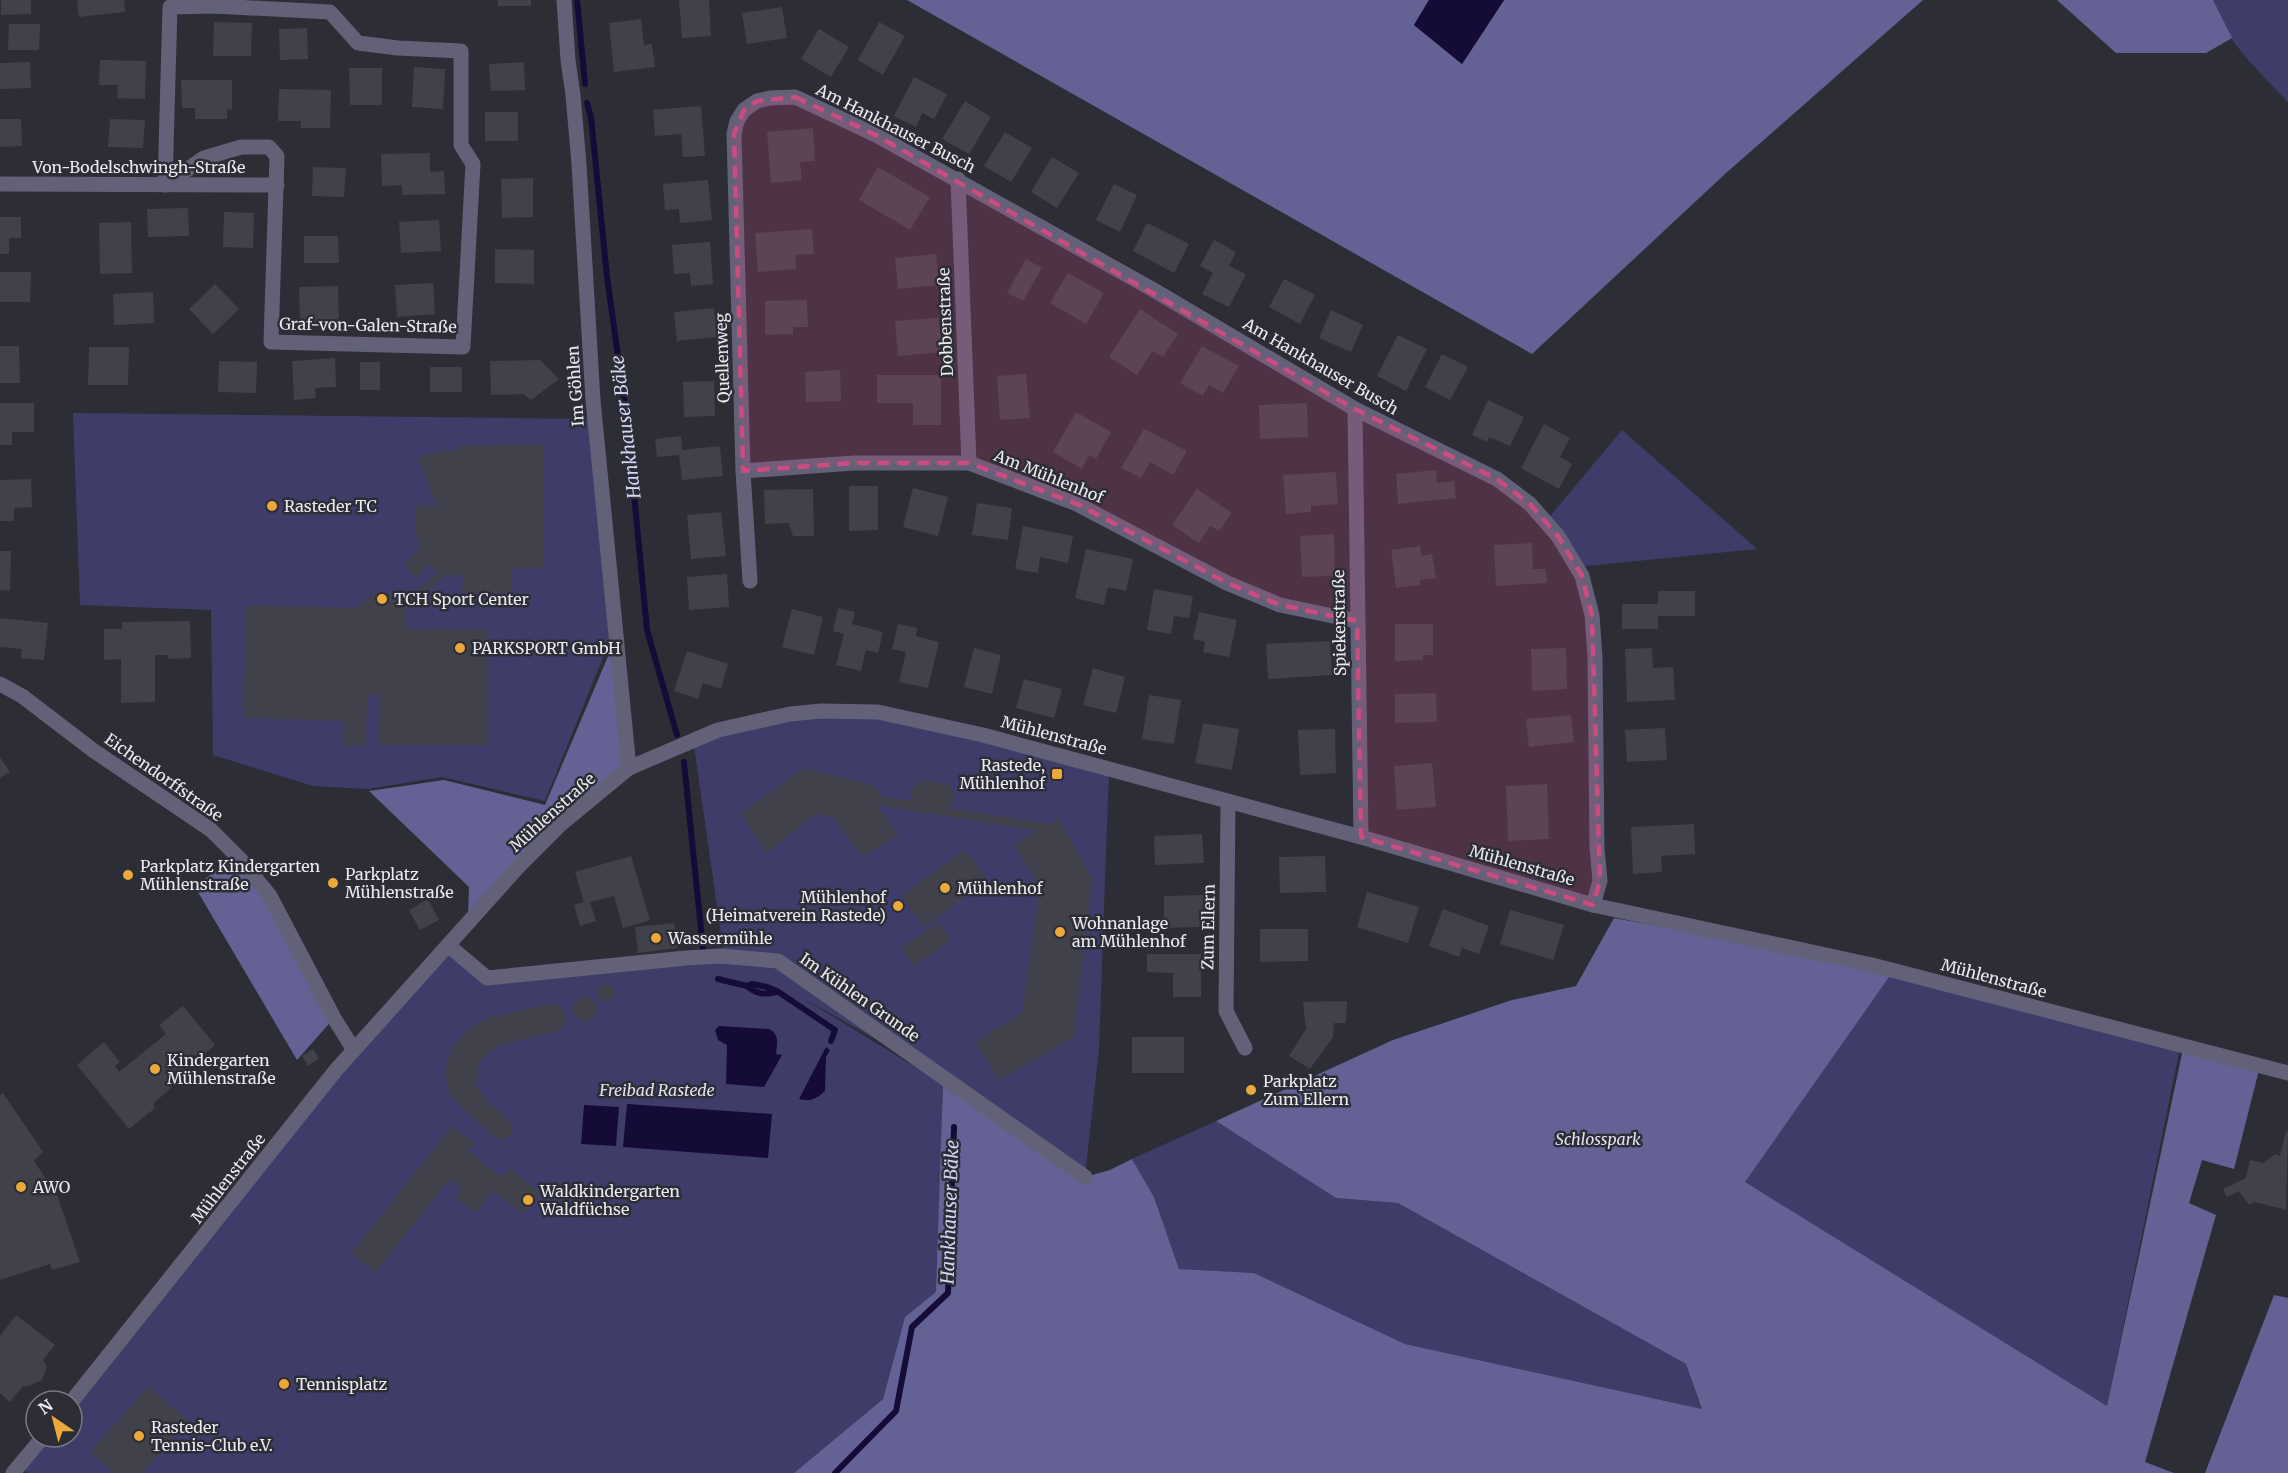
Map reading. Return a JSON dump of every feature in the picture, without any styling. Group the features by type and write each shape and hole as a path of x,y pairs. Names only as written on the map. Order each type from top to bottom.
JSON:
{"street":[{"name":"Im Göhlen","path":"564,0 579,164 593,400 629,768"},
{"name":"Graf-von-Galen-Straße","path":"214,6 330,12 358,43 398,48 461,51 461,145 473,164 463,347 271,342 277,156 269,147 241,147 204,158 165,185 170,8 214,6"},
{"name":"Am Hankhauser Busch","path":"734,134 737,121 744,110 757,101 795,97 876,135 958,179 1152,289 1355,409 1497,479 1530,504 1558,536 1582,576 1592,615 1597,848 1600,881 1593,905"},
{"name":"Quellenweg","path":"734,134 743,471 750,581"},
{"name":"Dobbenstraße","path":"958,179 969,463"},
{"name":"Von-Bodelschwingh-Straße","path":"0,184 277,185"},
{"name":"Spiekerstraße","path":"1355,409 1361,837"},
{"name":"Am Mühlenhof","path":"743,471 854,463 969,463 1077,504 1227,584 1280,605 1357,621"},
{"name":"Eichendorffstraße","path":"0,684 22,696 94,751 211,830 242,860 270,896 334,1018 354,1050"},
{"name":"Mühlenstraße","path":"82,1389 354,1050 518,867 561,825 629,768 688,741 741,723 790,714 821,711 878,712 983,735 1361,837 1593,905 1872,965 2288,1073"},
{"name":"Zum Ellern","path":"1227,801 1226,1011 1245,1048"},
{"name":"Im Kühlen Grunde","path":"448,945 487,978 686,958 721,956 778,961 1085,1177"},
{"path":"13,1473 33,1449"}],"highlighted area":[{"path":"795,97 876,135 1355,409 1497,479 1530,504 1558,536 1582,576 1592,615 1600,881 1593,905 1361,837 1357,621 1280,605 1227,583 1077,504 969,463 854,463 743,471 734,134 744,110 757,101"}],"green space":[{"path":"907,0 1429,0 1414,25 1462,64 1504,0 1923,0 1725,174 1532,354"},
{"path":"2057,0 2213,0 2232,38 2206,53 2116,53"},
{"path":"2209,0 2288,0 2288,102 2234,42 2224,29"},
{"path":"73,413 590,419 610,640 545,801 442,777 367,789 313,786 213,755 211,610 80,605"},
{"path":"1622,430 1757,549 1577,567 1546,521"},
{"path":"612,647 624,765 468,916 469,887 369,791 444,780 545,805"},
{"name":"Freibad Rastede","path":"878,712 1109,769 1099,1049 1085,1177 945,1078 799,996 943,1084 937,1292 905,1317 883,1399 794,1473 28,1473 20,1466 33,1449 84,1449 84,1389 82,1389 339,1071 448,950 484,982 724,955 694,746 741,723"},
{"path":"236,854 334,1018 297,1060 195,887"},
{"name":"Schlosspark","path":"1614,918 1894,970 1745,1182 2107,1406 2183,1049 2260,1066 2234,1169 2202,1160 2189,1203 2216,1215 2145,1462 2174,1473 794,1473 883,1399 905,1317 936,1292 943,1084 1085,1177 1110,1170 1132,1159 1154,1197 1179,1269 1254,1273 1405,1344 1702,1409 1686,1364 1398,1203 1336,1198 1216,1121 1393,1040 1512,1000 1576,986"},
{"path":"1894,970 2180,1048 2107,1406 1744,1182"},
{"path":"1216,1121 1336,1198 1398,1203 1686,1364 1702,1409 1405,1344 1254,1273 1179,1269 1154,1197 1132,1159"},
{"path":"2274,1295 2288,1298 2288,1473 2205,1473"}],"shaded area":[{"path":"1429,0 1504,0 1462,64 1414,25"},
{"path":"719,1026 769,1029 775,1034 776,1054 782,1055 764,1087 726,1084 727,1045 718,1040 715,1030"},
{"path":"826,1047 830,1050 826,1057 825,1091 813,1099 799,1099"},
{"path":"627,1104 772,1114 768,1158 623,1147"},
{"path":"584,1105 619,1107 616,1146 581,1144"}],"building":[{"path":"1,0 31,0 31,14 1,15"},
{"path":"77,0 124,0 125,12 79,17"},
{"path":"498,0 531,0 531,6 498,6"},
{"path":"679,0 709,0 711,36 682,38"},
{"path":"782,7 787,38 747,44 742,13"},
{"path":"641,19 644,45 652,44 655,67 614,72 609,23"},
{"path":"214,22 252,23 251,56 213,56"},
{"path":"879,22 905,36 883,75 858,60"},
{"path":"9,24 40,24 39,50 8,50"},
{"path":"307,28 308,59 280,60 279,29"},
{"path":"819,29 849,47 831,77 801,59"},
{"path":"100,60 146,61 145,99 117,98 118,85 99,85"},
{"path":"30,62 31,88 0,89 0,63"},
{"path":"524,62 525,90 491,91 489,64"},
{"path":"414,67 445,69 443,109 412,107"},
{"path":"349,68 382,68 382,105 350,105"},
{"path":"914,77 947,94 934,119 922,113 916,127 894,116"},
{"path":"181,80 232,80 232,110 227,109 227,119 195,119 195,108 182,108"},
{"path":"279,89 331,90 330,128 301,128 301,121 278,121"},
{"path":"965,101 991,117 969,154 942,139"},
{"path":"701,106 705,156 683,157 681,134 655,136 653,110"},
{"path":"485,112 518,112 518,141 485,141"},
{"path":"0,119 21,119 22,146 0,147"},
{"path":"110,119 145,120 143,148 108,147"},
{"path":"813,128 815,161 800,162 802,180 771,183 767,132"},
{"path":"1005,132 1032,148 1011,182 984,166"},
{"path":"430,153 430,172 444,171 445,194 402,195 402,185 382,186 381,154"},
{"path":"1052,157 1079,173 1057,208 1031,192"},
{"path":"313,167 346,168 344,197 312,196"},
{"path":"878,167 930,197 910,230 859,200"},
{"path":"533,178 533,217 502,218 501,179"},
{"path":"708,180 712,220 680,223 679,209 665,210 663,184"},
{"path":"1114,184 1137,195 1120,232 1096,220"},
{"path":"188,208 189,236 148,237 147,209"},
{"path":"224,212 254,213 253,248 223,247"},
{"path":"0,217 21,217 21,238 9,238 9,254 0,254"},
{"path":"439,220 441,251 401,253 399,222"},
{"path":"131,222 132,273 100,274 99,223"},
{"path":"1147,223 1189,244 1174,273 1133,251"},
{"path":"812,229 814,254 795,255 796,269 758,272 755,233"},
{"path":"304,236 338,236 339,263 304,263"},
{"path":"1214,240 1236,252 1229,266 1246,274 1229,307 1202,294 1213,273 1200,266"},
{"path":"710,242 713,284 691,286 690,273 674,274 672,245"},
{"path":"495,249 534,250 534,284 495,283"},
{"path":"936,254 939,285 898,289 895,258"},
{"path":"1026,259 1042,268 1023,301 1007,293"},
{"path":"0,272 31,272 30,302 0,302"},
{"path":"1068,273 1104,293 1086,324 1050,303"},
{"path":"1284,279 1315,295 1300,324 1269,307"},
{"path":"433,283 435,314 397,317 395,285"},
{"path":"215,284 239,309 213,334 189,309"},
{"path":"338,286 339,321 300,322 299,287"},
{"path":"153,292 154,323 114,325 113,294"},
{"path":"807,300 808,327 793,327 793,334 765,335 765,301"},
{"path":"714,308 717,337 677,341 674,312"},
{"path":"1140,309 1178,334 1163,357 1153,351 1137,375 1109,357"},
{"path":"1331,310 1363,325 1351,352 1319,338"},
{"path":"939,318 942,352 898,356 895,321"},
{"path":"1398,335 1427,349 1406,391 1377,376"},
{"path":"0,346 19,346 20,383 0,383"},
{"path":"1202,346 1239,366 1223,393 1209,385 1203,396 1180,383"},
{"path":"89,347 129,347 128,385 88,385"},
{"path":"1442,354 1468,367 1450,400 1425,387"},
{"path":"335,358 336,387 315,388 316,398 294,400 292,361"},
{"path":"540,360 559,379 531,400 523,394 491,395 490,361"},
{"path":"219,361 257,362 256,393 218,392"},
{"path":"360,362 380,362 380,390 360,390"},
{"path":"430,367 462,367 462,392 430,392"},
{"path":"840,370 841,401 806,402 805,372"},
{"path":"1026,374 1030,418 1000,420 997,376"},
{"path":"877,375 941,375 941,425 913,425 913,403 877,403"},
{"path":"714,381 715,416 684,417 683,382"},
{"path":"1488,400 1524,417 1510,446 1489,437 1487,442 1472,435"},
{"path":"0,403 34,403 34,432 12,432 12,445 0,445"},
{"path":"1307,403 1308,437 1260,439 1259,405"},
{"path":"1076,412 1111,432 1096,459 1089,455 1082,469 1053,452"},
{"path":"1544,424 1570,438 1560,457 1572,464 1559,489 1521,468"},
{"path":"1144,429 1187,451 1173,475 1150,462 1141,478 1121,468"},
{"path":"681,436 682,450 720,446 723,476 682,480 679,455 657,457 655,439"},
{"name":"TCH Sport Center","path":"543,444 543,568 512,568 512,593 462,592 463,575 446,575 406,609 406,628 487,630 487,745 378,745 380,696 367,695 366,746 343,746 344,721 243,718 246,605 355,608 374,593 391,594 403,603 439,571 429,565 415,578 404,564 419,553 420,537 415,537 415,505 436,506 418,458 438,451 457,451 457,446"},
{"path":"1436,470 1437,483 1454,481 1456,498 1398,504 1396,474"},
{"path":"1336,472 1338,504 1311,506 1311,512 1286,514 1283,475"},
{"path":"31,479 32,507 14,508 14,521 0,521 0,480"},
{"path":"849,486 878,486 878,530 849,531"},
{"path":"913,488 948,497 938,536 903,527"},
{"path":"813,489 814,536 793,536 789,523 765,524 764,490"},
{"path":"1197,489 1232,513 1219,531 1210,526 1199,543 1172,525"},
{"path":"977,503 1012,508 1008,540 972,535"},
{"path":"721,512 726,556 691,559 687,515"},
{"path":"1023,526 1073,536 1068,563 1040,557 1038,573 1015,569"},
{"path":"1334,534 1335,576 1302,577 1300,536"},
{"path":"1532,543 1533,569 1546,569 1547,583 1496,586 1494,545"},
{"path":"1420,546 1422,556 1432,554 1436,578 1420,580 1420,585 1396,588 1391,550"},
{"path":"1086,549 1133,559 1126,591 1108,587 1104,605 1075,598"},
{"path":"0,551 11,551 10,591 0,590"},
{"path":"727,574 729,607 689,610 687,577"},
{"path":"1154,589 1193,596 1189,618 1174,616 1171,634 1147,630"},
{"path":"1658,591 1695,591 1695,616 1658,616 1658,629 1622,629 1622,604 1658,604"},
{"path":"838,608 855,612 852,624 883,632 878,653 866,650 861,671 836,665 844,634 833,631"},
{"path":"792,609 823,617 814,655 782,647"},
{"path":"1199,612 1237,620 1229,657 1203,652 1205,642 1193,639"},
{"path":"0,618 48,623 44,660 21,658 22,649 0,647"},
{"path":"190,621 191,658 168,659 168,655 155,655 155,702 121,703 121,659 104,660 104,629 122,629 122,622"},
{"path":"898,624 917,628 916,636 939,642 928,688 899,682 906,652 892,649"},
{"path":"1395,624 1433,624 1433,655 1423,655 1423,660 1395,661"},
{"path":"1330,641 1332,675 1268,679 1266,644"},
{"path":"974,648 1001,655 992,694 964,687"},
{"path":"1566,648 1567,689 1532,691 1531,649"},
{"path":"1652,648 1653,668 1673,667 1675,700 1627,702 1625,649"},
{"path":"687,651 728,664 721,689 703,683 698,699 674,691"},
{"path":"1093,668 1125,677 1116,713 1083,705"},
{"path":"1024,679 1062,689 1054,718 1016,708"},
{"path":"1436,693 1437,722 1395,723 1395,694"},
{"path":"1149,695 1181,700 1174,744 1142,739"},
{"path":"1571,715 1574,742 1529,747 1526,719"},
{"path":"1203,723 1239,729 1232,770 1195,763"},
{"path":"1665,728 1667,760 1627,762 1625,730"},
{"path":"1335,729 1336,773 1300,775 1298,730"},
{"path":"0,757 10,772 0,778"},
{"path":"1432,763 1436,807 1397,810 1394,766"},
{"name":"Wohnanlage am Mühlenhof","path":"804,768 872,785 883,797 915,801 909,792 920,780 949,784 955,800 950,808 1050,824 1059,818 1092,879 1074,1037 999,1080 975,1042 1022,1013 1040,888 1014,845 1037,831 877,805 898,835 863,857 832,817 816,814 766,853 741,813"},
{"path":"1547,784 1549,839 1508,841 1506,786"},
{"path":"1694,824 1695,854 1661,856 1662,872 1633,874 1631,827"},
{"path":"1202,834 1204,863 1155,865 1154,836"},
{"name":"Mühlenhof","path":"965,849 988,880 924,927 901,896"},
{"path":"631,856 650,920 623,928 614,896 590,902 596,921 580,926 574,905 584,902 575,872"},
{"path":"1325,856 1326,892 1280,893 1279,857"},
{"path":"1367,892 1419,907 1408,943 1357,927"},
{"path":"1203,895 1203,927 1164,928 1164,896"},
{"path":"428,899 439,920 420,930 409,910"},
{"path":"1443,909 1489,926 1479,954 1462,948 1459,957 1429,946"},
{"path":"1510,910 1564,925 1553,960 1500,944"},
{"path":"939,922 951,941 914,966 901,948"},
{"name":"Wassermühle","path":"674,923 677,948 638,953 635,927"},
{"path":"1260,929 1308,929 1308,961 1260,962"},
{"path":"1147,954 1201,954 1201,997 1173,997 1173,973 1147,972"},
{"path":"606,984 612,987 615,993 612,999 606,1002 600,999 597,993 600,987"},
{"path":"585,997 594,1000 597,1009 594,1018 585,1021 576,1018 573,1009 576,1000"},
{"path":"1347,1001 1346,1023 1334,1023 1333,1037 1310,1069 1289,1056 1306,1029 1303,1002"},
{"path":"552,1003 560,1006 565,1013 566,1021 559,1031 500,1045 486,1054 479,1063 476,1085 485,1099 513,1126 511,1136 502,1140 495,1138 451,1097 445,1077 447,1062 453,1047 467,1030 488,1018"},
{"name":"Kindergarten Mühlenstraße","path":"183,1006 215,1045 183,1072 185,1075 153,1104 155,1108 129,1129 77,1065 104,1042 120,1062 115,1066 119,1072 166,1034 159,1025"},
{"path":"1132,1037 1184,1037 1184,1073 1132,1073"},
{"path":"313,1049 319,1058 308,1066 302,1056"},
{"name":"AWO","path":"3,1093 43,1152 34,1161 46,1179 39,1184 42,1188 54,1186 80,1262 52,1270 50,1264 0,1280 0,1095"},
{"path":"452,1126 474,1143 468,1151 501,1177 511,1169 540,1193 523,1214 493,1190 475,1213 455,1198 462,1189 450,1179 375,1273 351,1253"},
{"path":"2286,1131 2288,1131 2286,1210 2255,1202 2249,1205 2239,1191 2227,1197 2223,1189 2246,1178 2250,1160 2263,1163 2275,1154 2280,1156"},
{"path":"16,1315 55,1345 43,1360 47,1367 42,1380 29,1386 23,1386 10,1402 0,1393 0,1336"},
{"name":"Rasteder Tennis-Club e.V.","path":"148,1386 188,1420 142,1473 114,1473 90,1452"}],"waterway":[{"path":"577,0 585,84"},
{"name":"Hankhauser Bäke","path":"587,103 591,117 607,277 627,421 647,630 677,735"},
{"name":"Hankhauser Bäke","path":"684,762 703,949"},
{"path":"718,979 747,986 752,984 767,987 777,991 835,1030 831,1041"},
{"path":"747,986 760,993 776,992"},
{"name":"Hankhauser Bäke","path":"835,1473 896,1411 912,1327 948,1293 954,1127"}],"place":[{"name":"Rasteder TC","path":"272,506"},
{"name":"TCH Sport Center","path":"382,599"},
{"name":"PARKSPORT GmbH","path":"460,648"},
{"name":"Rastede, Mühlenhof","path":"1057,774"},
{"name":"Parkplatz Kindergarten Mühlenstraße","path":"128,875"},
{"name":"Parkplatz Mühlenstraße","path":"333,883"},
{"name":"Mühlenhof","path":"945,888"},
{"name":"Mühlenhof (Heimatverein Rastede)","path":"898,906"},
{"name":"Wohnanlage am Mühlenhof","path":"1060,932"},
{"name":"Wassermühle","path":"656,938"},
{"name":"Kindergarten Mühlenstraße","path":"155,1069"},
{"name":"Parkplatz Zum Ellern","path":"1251,1090"},
{"name":"AWO","path":"21,1187"},
{"name":"Waldkindergarten Waldfüchse","path":"528,1200"},
{"name":"Tennisplatz","path":"284,1384"},
{"name":"Rasteder Tennis-Club e.V.","path":"139,1436"}]}
